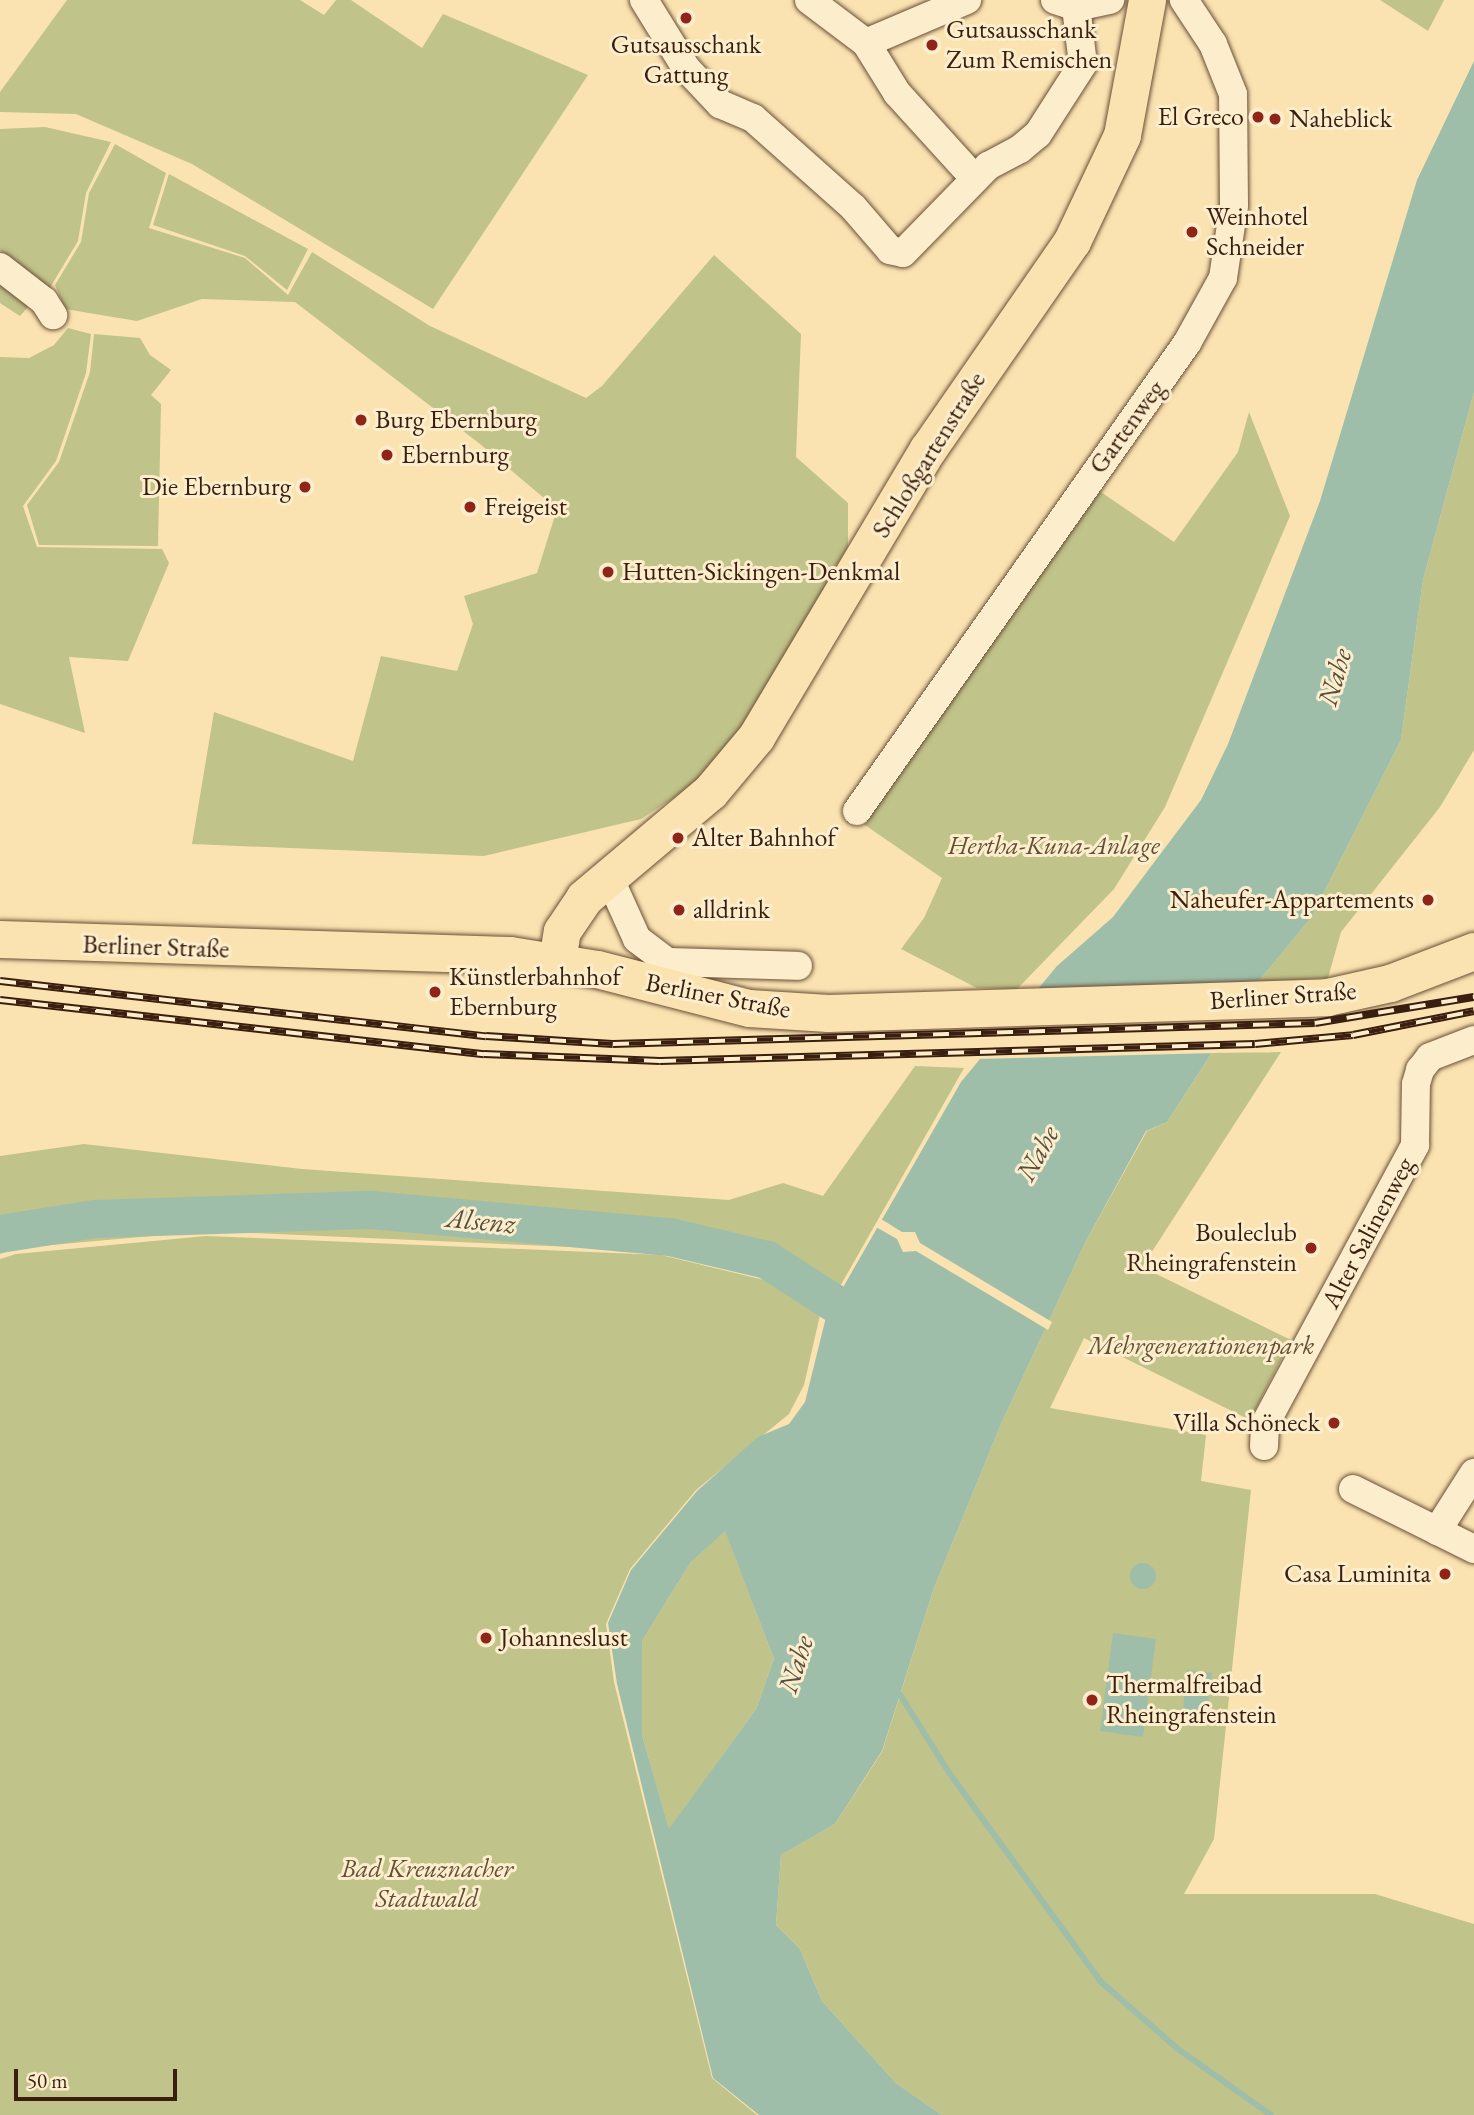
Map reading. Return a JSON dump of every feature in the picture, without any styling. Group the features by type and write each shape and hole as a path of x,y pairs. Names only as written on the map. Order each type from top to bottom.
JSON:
{"main road":[{"name":"Schloßgartenstraße","path":"557,961 569,916 609,877 710,792 756,737 928,449 1072,241 1122,135 1147,0"},
{"name":"Berliner Straße","path":"0,939 510,955 557,961 750,1008 891,1012 1295,999 1368,989 1474,951"}],"street":[{"path":"809,0 866,43 897,93 975,179"},
{"path":"866,43 967,0"},
{"path":"650,2 686,68 720,104 753,118 853,207 890,250 903,253 914,247 975,179 1032,141 1081,71 1084,53 1065,4 1110,0"},
{"name":"Gartenweg","path":"857,811 1187,343 1223,278 1234,205 1233,94 1213,44 1184,0"},
{"path":"0,267 44,301 53,315"},
{"path":"609,877 637,939 667,962 798,966"},
{"name":"Alter Salinenweg","path":"1264,1446 1265,1424 1415,1145 1416,1084 1420,1070 1430,1057 1474,1040"},
{"path":"1437,1531 1474,1473"},
{"path":"1353,1489 1474,1549"}],"green space":[{"path":"67,0 300,0 324,15 336,0 351,0 422,48 443,14 588,75 433,309 192,164 76,114 0,112 0,92"},
{"path":"1380,0 1444,0 1428,31"},
{"path":"45,127 111,142 86,193 78,241 48,291 0,250 0,129"},
{"path":"115,144 166,173 149,228 245,258 288,295 312,252 430,326 586,398 602,386 714,255 801,334 796,457 848,503 848,546 756,710 703,779 641,819 484,856 192,844 214,712 353,761 381,656 457,671 473,624 464,596 537,573 557,509 480,444 295,302 202,299 137,321 65,309 55,285 81,242 89,193"},
{"path":"169,174 308,249 287,290 245,256 153,225"},
{"path":"0,283 29,306 20,316 0,303"},
{"path":"68,328 91,334 86,373 56,461 23,506 37,547 162,549 169,563 128,661 69,657 85,733 0,704 0,357 29,358 54,345"},
{"path":"94,334 140,338 150,355 171,370 151,395 161,404 158,546 39,545 27,505 59,462 90,372"},
{"path":"1474,392 1474,750 1440,807 1341,932 1328,978 1258,982 1311,918 1401,740 1423,580"},
{"name":"Hertha-Kuna-Anlage","path":"1249,412 1290,516 1165,807 1114,889 1017,989 977,988 901,949 924,918 942,878 862,823 1098,490 1174,542 1238,452"},
{"name":"Mehrgenerationenpark","path":"1281,1052 1142,1267 1291,1340 1250,1420 1084,1338 1050,1408 1206,1435 1201,1481 1251,1490 1214,1839 1184,1894 1375,1894 1474,1924 1474,2115 942,2115 896,2083 822,2001 800,1949 776,1925 781,1855 835,1824 882,1752 934,1588 1001,1424 1086,1241 1147,1131 1167,1122 1212,1053"},
{"path":"915,1066 964,1068 838,1290 824,1306 793,1282 665,1251 207,1231 18,1248 0,1254 0,1156 84,1144 302,1169 729,1200 783,1183 823,1196"},
{"name":"Bad Kreuznacher Stadtwald","path":"206,1236 661,1255 793,1287 820,1315 804,1385 789,1414 696,1490 630,1569 606,1624 614,1682 712,2078 757,2115 0,2115 0,1259 16,1254"},
{"path":"725,1530 774,1659 756,1709 669,1830 642,1735 642,1641 691,1562"}],"water":[{"name":"Nahe","path":"1474,61 1474,392 1423,580 1401,740 1311,918 1258,982 1167,1122 1146,1131 1086,1241 1001,1424 934,1588 882,1751 835,1824 781,1855 776,1925 800,1949 822,2001 896,2083 942,2115 759,2115 713,2078 617,1684 608,1623 631,1570 697,1491 758,1437 789,1424 805,1402 826,1317 961,1082 1057,966 1113,917 1201,800 1228,744 1320,501 1417,180","holes":["725,1531 774,1659 756,1709 669,1829 642,1735 642,1641 691,1562"]},
{"path":"1143,1563 1152,1567 1156,1576 1152,1585 1143,1589 1134,1585 1130,1576 1134,1567"},
{"path":"1113,1633 1156,1639 1143,1737 1100,1731"},
{"path":"1187,1670 1212,1673 1206,1721 1182,1718"}],"pier":[{"path":"1262,982 1216,1053 975,1059 1033,990"},
{"path":"881,1219 902,1232 915,1232 920,1243 1052,1322 1048,1330 916,1251 903,1252 897,1239 876,1227"}],"waterway":[{"name":"Alsenz","path":"0,1234 95,1219 371,1210 670,1237 767,1260 845,1310 869,1344"},
{"path":"897,1690 950,1774 1101,1982 1178,2049 1271,2115"}],"railway":[{"path":"0,981 486,1036 613,1044 1315,1023 1474,997"},
{"path":"0,1000 484,1054 660,1061 1255,1044 1353,1035 1474,1011"}],"place":[{"name":"Gutsausschank Gattung","path":"686,18"},
{"name":"Gutsausschank Zum Remischen","path":"932,45"},
{"name":"El Greco","path":"1258,117"},
{"name":"Naheblick","path":"1275,119"},
{"name":"Weinhotel Schneider","path":"1192,232"},
{"name":"Burg Ebernburg","path":"361,420"},
{"name":"Ebernburg","path":"387,455"},
{"name":"Die Ebernburg","path":"305,487"},
{"name":"Freigeist","path":"470,507"},
{"name":"Hutten-Sickingen-Denkmal","path":"608,572"},
{"name":"Alter Bahnhof","path":"678,838"},
{"name":"Naheufer-Appartements","path":"1428,900"},
{"name":"alldrink","path":"679,910"},
{"name":"Künstlerbahnhof Ebernburg","path":"435,992"},
{"name":"Bouleclub Rheingrafenstein","path":"1311,1248"},
{"name":"Villa Schöneck","path":"1334,1423"},
{"name":"Casa Luminita","path":"1445,1574"},
{"name":"Johanneslust","path":"486,1638"},
{"name":"Thermalfreibad Rheingrafenstein","path":"1092,1700"}]}
